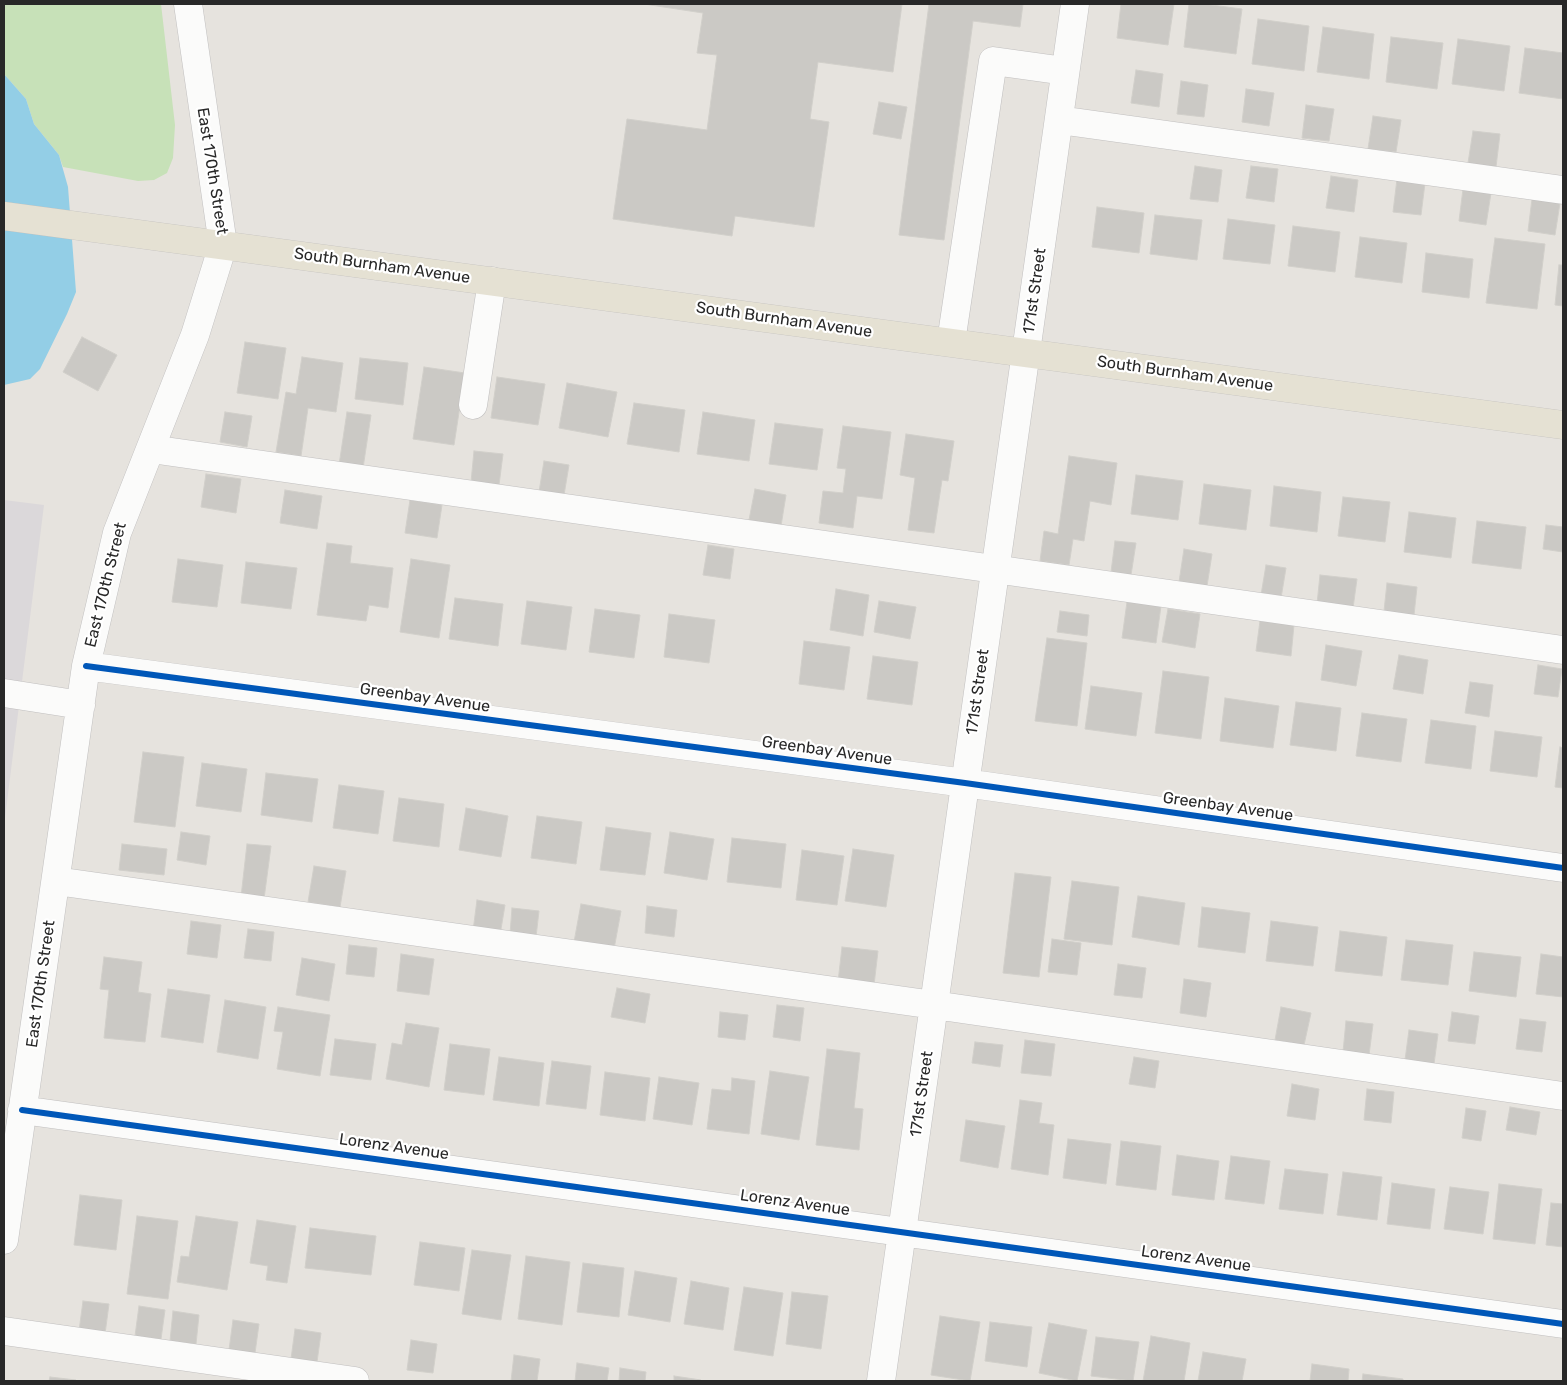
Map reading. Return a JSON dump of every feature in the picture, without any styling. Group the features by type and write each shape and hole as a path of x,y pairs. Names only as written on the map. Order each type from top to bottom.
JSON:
{"main road":[{"name":"South Burnham Avenue","path":"4,216 1563,425"}],"street":[{"name":"East 170th Street","path":"4,1240 16,1115 56,881 86,666 117,533 196,335 223,245 188,4"},
{"name":"171st Street","path":"881,1381 1075,4"},
{"path":"951,342 993,61 1066,72"},
{"path":"1059,120 1563,190"},
{"path":"473,405 492,281"},
{"path":"151,449 1563,650"},
{"name":"Greenbay Avenue","path":"86,666 965,783 1563,868"},
{"path":"4,694 81,705"},
{"path":"56,881 1563,1096"},
{"name":"Lorenz Avenue","path":"16,1115 902,1232 1563,1324"},
{"path":"4,1331 355,1381"}],"shaded area":[{"path":"4,500 44,505 4,826"}],"green space":[{"path":"4,4 161,4 175,125 173,158 167,173 154,180 138,181 63,167 59,155 34,124 26,99 4,74"}],"water":[{"path":"4,74 26,99 34,124 59,155 68,187 76,292 40,369 30,379 4,385"}],"building":[{"path":"644,4 902,4 893,72 818,62 810,119 829,122 814,227 735,216 732,236 613,219 627,119 707,130 717,55 697,53 703,13"},
{"path":"929,4 1023,4 1020,27 973,21 944,240 899,235"},
{"path":"1121,4 1174,4 1168,45 1117,38"},
{"path":"1189,4 1242,9 1236,54 1184,47"},
{"path":"1258,19 1309,26 1304,71 1252,64"},
{"path":"1323,27 1374,34 1369,79 1317,72"},
{"path":"1391,37 1443,43 1437,89 1386,82"},
{"path":"1458,39 1510,46 1504,91 1452,84"},
{"path":"1525,48 1563,53 1563,99 1519,93"},
{"path":"1136,70 1163,74 1159,107 1131,103"},
{"path":"1181,81 1208,85 1204,117 1177,114"},
{"path":"1246,89 1274,93 1269,126 1242,122"},
{"path":"879,102 907,107 901,139 873,134"},
{"path":"1306,105 1334,109 1329,141 1302,138"},
{"path":"1373,116 1401,120 1396,152 1368,149"},
{"path":"1473,131 1500,134 1496,167 1468,163"},
{"path":"1195,166 1222,170 1218,202 1190,199"},
{"path":"1251,166 1278,169 1274,202 1246,198"},
{"path":"1331,176 1358,180 1354,212 1326,208"},
{"path":"1397,179 1425,183 1421,215 1393,212"},
{"path":"1463,189 1491,193 1486,225 1459,221"},
{"path":"1532,199 1560,203 1555,235 1528,231"},
{"path":"1097,207 1144,213 1139,253 1092,247"},
{"path":"1155,215 1202,220 1197,260 1150,254"},
{"path":"1228,219 1275,225 1270,264 1223,259"},
{"path":"1293,226 1340,232 1335,272 1288,266"},
{"path":"1360,237 1407,243 1402,283 1355,277"},
{"path":"1495,238 1545,244 1537,309 1486,303"},
{"path":"1426,253 1473,259 1469,298 1422,292"},
{"path":"1559,265 1563,265 1563,306 1555,305"},
{"path":"82,337 117,355 98,391 63,372"},
{"path":"245,342 286,348 278,399 237,393"},
{"path":"302,357 343,363 336,412 308,408 301,456 276,452 286,392 296,394"},
{"path":"360,358 408,363 403,405 355,399"},
{"path":"424,367 465,373 454,445 413,439"},
{"path":"497,377 545,384 538,425 491,418"},
{"path":"567,383 617,392 608,437 559,428"},
{"path":"634,403 685,410 679,452 627,444"},
{"path":"225,412 252,416 247,447 220,442"},
{"path":"347,412 371,415 363,468 339,465"},
{"path":"703,412 755,420 749,461 697,454"},
{"path":"775,423 823,429 817,470 769,464"},
{"path":"843,426 891,432 882,499 857,496 853,528 819,523 823,491 843,493 846,469 837,468"},
{"path":"906,434 954,441 948,481 942,480 934,533 908,530 915,478 900,475"},
{"path":"474,451 503,454 499,485 471,482"},
{"path":"1069,456 1117,463 1111,505 1090,501 1084,541 1073,539 1069,565 1040,561 1044,531 1058,534"},
{"path":"544,461 569,465 564,495 539,492"},
{"path":"206,474 241,479 236,513 201,507"},
{"path":"1136,475 1183,481 1178,520 1131,514"},
{"path":"1204,484 1251,490 1246,530 1199,524"},
{"path":"1274,486 1321,492 1317,532 1270,526"},
{"path":"755,489 786,495 781,526 749,520"},
{"path":"285,490 322,496 317,529 280,523"},
{"path":"1343,497 1390,502 1385,542 1338,536"},
{"path":"410,500 442,505 437,538 405,533"},
{"path":"1409,512 1456,518 1451,558 1404,552"},
{"path":"1477,521 1526,527 1521,569 1472,563"},
{"path":"1546,525 1563,527 1563,552 1543,549"},
{"path":"1115,541 1136,543 1131,575 1111,572"},
{"path":"327,543 352,546 350,563 393,568 388,608 369,605 366,621 317,615"},
{"path":"708,545 734,549 730,579 703,575"},
{"path":"1184,549 1212,554 1207,586 1179,582"},
{"path":"178,559 223,565 217,607 172,602"},
{"path":"411,559 450,565 439,638 400,632"},
{"path":"246,562 297,568 291,609 241,603"},
{"path":"1266,565 1286,568 1281,598 1261,595"},
{"path":"1320,575 1357,579 1353,608 1317,604"},
{"path":"1387,583 1417,587 1414,615 1384,611"},
{"path":"836,589 869,595 863,636 830,630"},
{"path":"455,598 503,604 498,646 449,639"},
{"path":"527,601 572,607 566,650 521,644"},
{"path":"879,601 916,607 910,639 874,632"},
{"path":"1127,602 1161,606 1156,643 1122,638"},
{"path":"595,609 640,615 634,658 589,652"},
{"path":"1168,609 1200,614 1195,648 1162,642"},
{"path":"1060,611 1089,615 1087,636 1057,632"},
{"path":"669,614 715,620 709,663 664,657"},
{"path":"1260,621 1294,625 1291,656 1256,651"},
{"path":"1047,638 1087,643 1077,726 1035,721"},
{"path":"804,641 850,647 844,690 799,684"},
{"path":"1326,645 1362,651 1356,686 1321,680"},
{"path":"1399,655 1428,660 1423,694 1393,689"},
{"path":"873,656 918,662 912,705 867,699"},
{"path":"1538,665 1562,669 1558,697 1534,694"},
{"path":"1163,671 1209,677 1201,739 1155,733"},
{"path":"1470,682 1493,685 1489,717 1465,713"},
{"path":"1091,686 1142,693 1136,736 1085,729"},
{"path":"1225,698 1279,706 1273,748 1220,741"},
{"path":"1296,702 1341,708 1336,751 1290,745"},
{"path":"1362,713 1407,719 1401,762 1356,756"},
{"path":"1431,720 1476,726 1471,769 1425,763"},
{"path":"1495,731 1542,737 1537,777 1490,771"},
{"path":"1560,747 1563,748 1563,788 1555,787"},
{"path":"143,752 184,757 175,827 134,822"},
{"path":"202,763 247,769 241,812 196,806"},
{"path":"266,773 318,779 312,822 261,815"},
{"path":"339,785 384,791 378,834 333,828"},
{"path":"399,798 444,804 439,847 393,841"},
{"path":"466,808 508,816 501,857 459,850"},
{"path":"537,816 582,822 576,864 531,858"},
{"path":"606,827 651,833 645,875 600,870"},
{"path":"181,832 210,836 206,865 177,860"},
{"path":"670,832 714,839 707,880 664,873"},
{"path":"732,838 786,844 781,888 727,882"},
{"path":"122,844 167,849 164,875 119,870"},
{"path":"247,844 271,846 264,899 241,897"},
{"path":"853,849 894,855 886,907 845,901"},
{"path":"802,850 844,856 837,905 796,900"},
{"path":"314,866 346,871 340,907 308,902"},
{"path":"1015,873 1051,877 1039,977 1003,973"},
{"path":"1072,881 1119,887 1112,945 1064,939"},
{"path":"1138,896 1185,903 1179,945 1132,937"},
{"path":"477,900 505,905 500,935 473,931"},
{"path":"581,904 621,911 614,949 574,942"},
{"path":"647,906 677,910 674,937 645,933"},
{"path":"1202,907 1250,913 1245,953 1198,947"},
{"path":"512,908 539,911 536,937 510,934"},
{"path":"191,921 221,925 217,958 187,954"},
{"path":"1271,921 1318,927 1313,966 1266,961"},
{"path":"248,929 274,932 271,961 244,958"},
{"path":"1340,931 1387,937 1382,976 1335,971"},
{"path":"1052,939 1081,943 1077,975 1048,972"},
{"path":"1406,940 1453,945 1448,985 1401,980"},
{"path":"349,945 377,948 374,977 346,974"},
{"path":"842,947 878,951 874,985 838,982"},
{"path":"1474,952 1521,957 1516,997 1469,991"},
{"path":"401,954 434,959 429,995 397,991"},
{"path":"1541,954 1563,957 1563,997 1536,994"},
{"path":"104,957 142,962 138,992 151,994 145,1042 104,1038 109,990 100,989"},
{"path":"302,958 335,964 329,1001 296,995"},
{"path":"1118,964 1146,968 1142,998 1114,995"},
{"path":"1184,979 1211,983 1206,1017 1180,1013"},
{"path":"617,988 650,994 645,1023 611,1017"},
{"path":"168,989 210,995 203,1043 161,1037"},
{"path":"225,1000 266,1007 258,1059 217,1052"},
{"path":"777,1005 804,1008 800,1041 773,1037"},
{"path":"278,1007 330,1015 320,1076 277,1069 283,1032 274,1031"},
{"path":"1281,1007 1311,1013 1304,1045 1275,1040"},
{"path":"720,1012 748,1015 745,1040 718,1037"},
{"path":"1452,1012 1479,1016 1475,1044 1448,1041"},
{"path":"1520,1019 1546,1022 1542,1052 1516,1049"},
{"path":"1346,1021 1373,1024 1369,1055 1343,1052"},
{"path":"406,1023 439,1028 429,1087 386,1079 392,1043 402,1045"},
{"path":"1409,1030 1438,1034 1434,1064 1405,1060"},
{"path":"335,1039 376,1044 371,1080 330,1075"},
{"path":"1025,1040 1055,1044 1051,1076 1021,1073"},
{"path":"975,1042 1003,1045 1000,1067 972,1063"},
{"path":"450,1044 490,1049 484,1095 444,1090"},
{"path":"827,1049 860,1053 854,1108 863,1109 859,1150 816,1145"},
{"path":"499,1057 544,1063 539,1106 493,1100"},
{"path":"1134,1057 1159,1061 1155,1088 1129,1084"},
{"path":"552,1061 591,1066 586,1109 546,1104"},
{"path":"770,1071 809,1077 799,1140 761,1134"},
{"path":"605,1072 650,1078 645,1121 600,1115"},
{"path":"659,1077 699,1083 692,1125 653,1119"},
{"path":"732,1078 755,1081 749,1134 707,1129 712,1089 731,1091"},
{"path":"1292,1084 1319,1089 1315,1120 1287,1116"},
{"path":"1367,1089 1394,1092 1391,1123 1364,1120"},
{"path":"1020,1100 1042,1103 1039,1123 1054,1125 1048,1175 1011,1169"},
{"path":"1510,1107 1540,1112 1536,1135 1506,1130"},
{"path":"1466,1108 1486,1111 1481,1141 1462,1138"},
{"path":"966,1120 1005,1126 998,1168 960,1161"},
{"path":"1068,1139 1111,1144 1106,1184 1063,1178"},
{"path":"1121,1141 1161,1146 1156,1190 1116,1185"},
{"path":"1177,1155 1219,1161 1214,1200 1172,1195"},
{"path":"1231,1156 1270,1161 1264,1204 1225,1199"},
{"path":"1285,1169 1328,1174 1323,1214 1279,1209"},
{"path":"1343,1172 1382,1177 1377,1220 1337,1215"},
{"path":"1392,1183 1435,1189 1430,1229 1387,1224"},
{"path":"1499,1184 1542,1189 1535,1244 1493,1239"},
{"path":"1450,1187 1489,1192 1483,1234 1444,1229"},
{"path":"80,1195 122,1200 116,1250 74,1245"},
{"path":"1551,1203 1563,1204 1563,1247 1546,1245"},
{"path":"137,1216 178,1221 168,1299 127,1294"},
{"path":"196,1216 238,1222 227,1290 177,1282 181,1256 189,1257"},
{"path":"257,1220 296,1226 287,1283 266,1280 268,1266 250,1263"},
{"path":"310,1228 376,1236 371,1275 305,1268"},
{"path":"420,1242 465,1248 459,1291 414,1285"},
{"path":"472,1250 511,1255 501,1320 462,1314"},
{"path":"526,1256 570,1262 562,1325 518,1319"},
{"path":"583,1263 624,1268 619,1317 577,1312"},
{"path":"635,1271 677,1278 670,1322 628,1315"},
{"path":"691,1281 729,1288 723,1330 684,1324"},
{"path":"744,1287 783,1293 773,1356 734,1350"},
{"path":"792,1292 828,1296 821,1349 786,1344"},
{"path":"83,1301 109,1304 105,1334 79,1331"},
{"path":"139,1306 165,1310 161,1339 135,1336"},
{"path":"173,1311 199,1315 196,1344 170,1341"},
{"path":"940,1316 980,1322 970,1381 931,1375"},
{"path":"233,1320 259,1324 255,1353 229,1350"},
{"path":"990,1322 1032,1327 1027,1367 985,1361"},
{"path":"1049,1323 1087,1330 1077,1381 1039,1373"},
{"path":"295,1329 321,1333 317,1362 291,1359"},
{"path":"1151,1336 1190,1343 1184,1381 1143,1381"},
{"path":"1096,1337 1139,1342 1133,1381 1091,1376"},
{"path":"411,1340 437,1344 433,1373 407,1370"},
{"path":"1203,1352 1246,1359 1242,1381 1198,1381"},
{"path":"514,1355 540,1359 537,1381 511,1381"},
{"path":"577,1363 609,1368 607,1381 575,1381"},
{"path":"1312,1364 1349,1369 1348,1381 1310,1381"},
{"path":"620,1368 646,1372 645,1381 619,1381"},
{"path":"1363,1374 1403,1379 1403,1381 1362,1381"},
{"path":"674,1376 701,1380 701,1381 674,1381"},
{"path":"50,1377 76,1380 49,1381"}],"cycle path":[{"path":"86,666 965,783 1563,868"},
{"path":"22,1110 1563,1324"}]}
